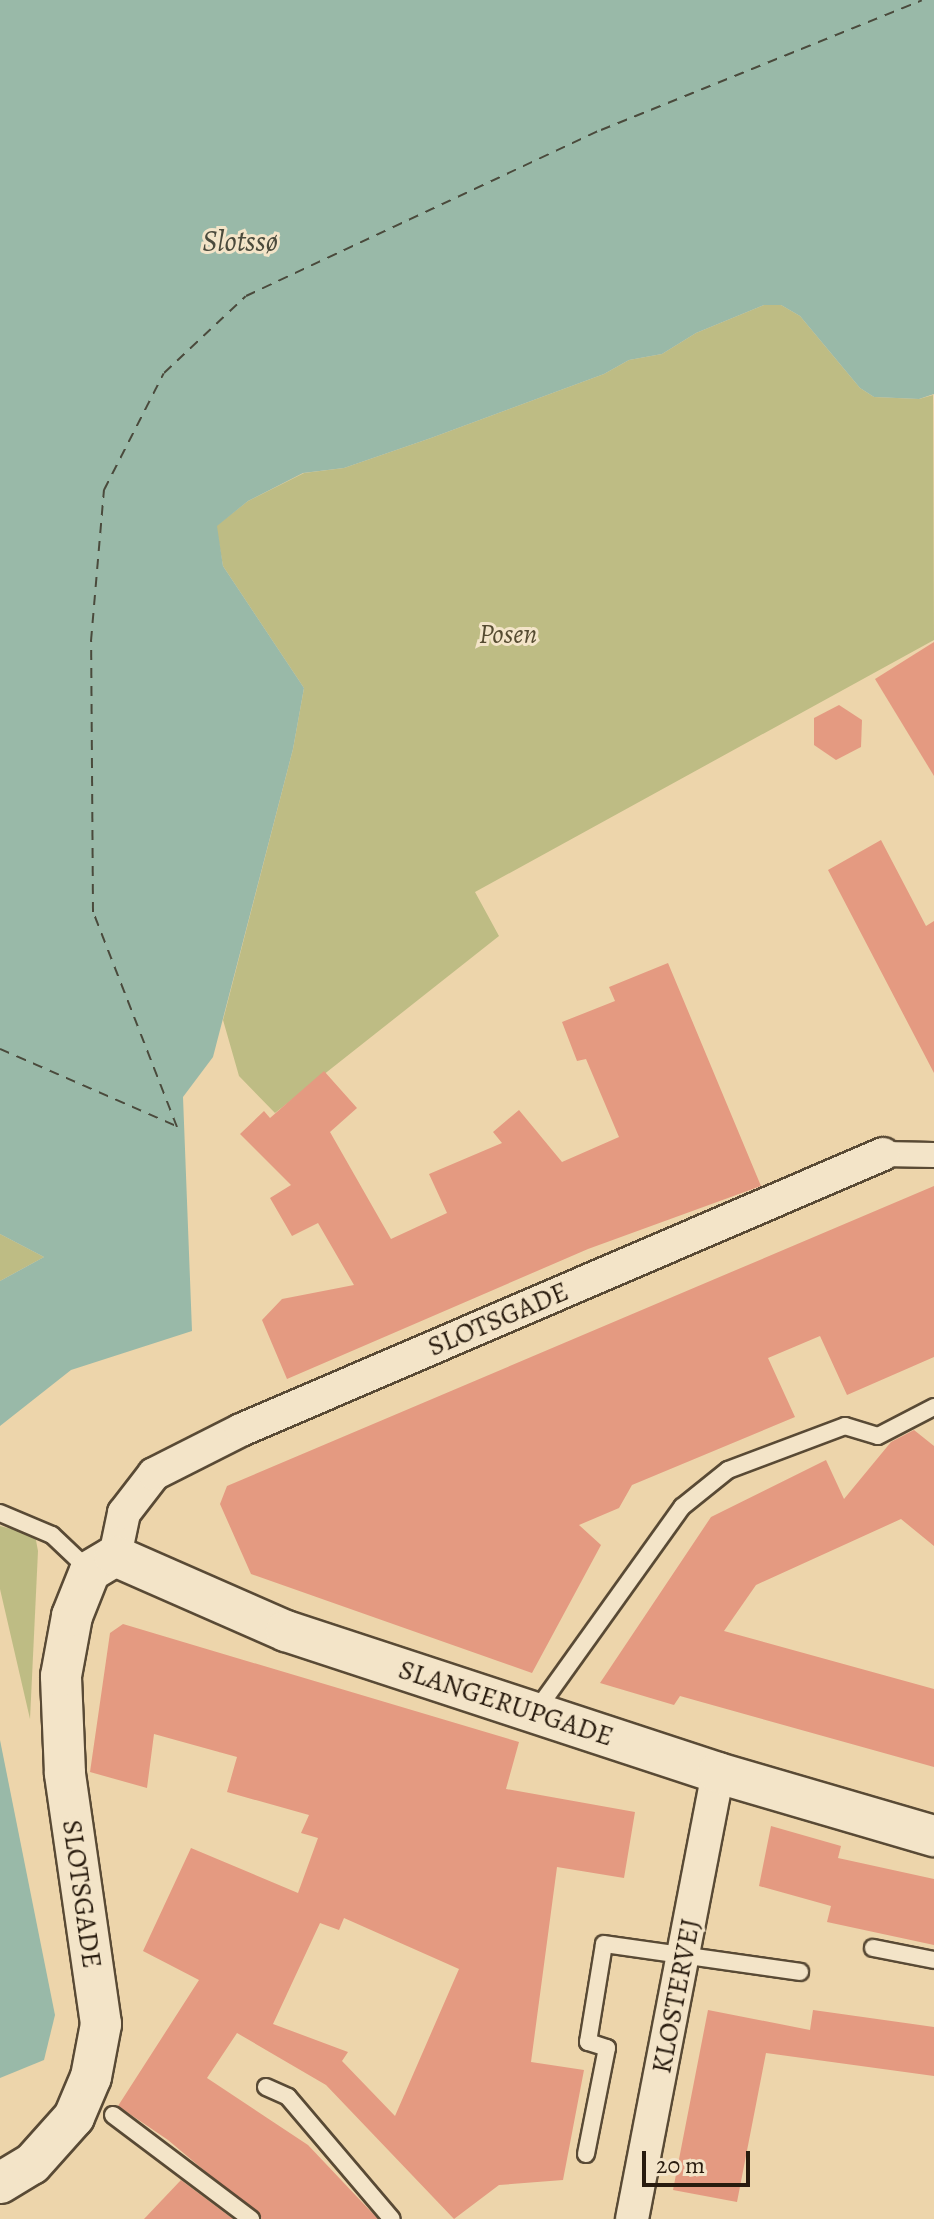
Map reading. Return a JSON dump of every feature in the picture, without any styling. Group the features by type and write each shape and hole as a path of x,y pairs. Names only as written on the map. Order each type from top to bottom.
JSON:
{"street":[{"name":"SLOTSGADE","path":"0,2183 32,2164 74,2117 91,2077 101,2024 65,1773 61,1676 72,1616 102,1564 124,1513 154,1474 241,1430 883,1154 934,1155"},
{"name":"SLANGERUPGADE","path":"102,1564 286,1631 718,1773 934,1836"},
{"name":"KLOSTERVEJ","path":"632,2219 718,1773"}],"lane":[{"path":"535,1713 682,1507 728,1470 845,1426 878,1436 934,1407"},
{"path":"0,1513 52,1535 102,1564"},
{"path":"586,2154 607,2048 588,2042 604,1944 800,1972"},
{"path":"873,1948 934,1960"},
{"path":"266,2087 288,2097 392,2219"},
{"path":"113,2115 251,2219"}],"green space":[{"name":"Posen","path":"764,305 781,305 800,316 860,388 874,397 919,399 933,395 934,640 475,892 499,936 275,1113 239,1076 223,1020 293,749 304,688 223,566 216,526 248,501 304,473 344,468 604,374 629,360 662,354 696,333"},
{"path":"0,1234 44,1257 0,1281"},
{"path":"0,1526 35,1535 38,1551 30,1719 0,1589"}],"water":[{"name":"Slotssø","path":"0,0 934,0 934,394 919,399 874,397 860,388 800,316 781,305 764,305 696,333 662,354 629,360 604,374 344,468 303,473 248,501 217,526 223,566 304,688 293,749 213,1057 183,1097 192,1331 71,1370 0,1426 0,1281 44,1257 0,1234"},
{"path":"0,1740 55,2015 44,2060 0,2078"}],"building":[{"path":"934,642 934,776 875,679"},
{"path":"839,705 862,720 861,747 836,760 814,745 814,718"},
{"path":"881,840 926,926 934,921 934,1073 828,870"},
{"path":"668,963 761,1186 588,1249 287,1379 262,1320 282,1299 354,1285 318,1223 292,1236 270,1198 291,1185 240,1134 264,1111 270,1118 324,1071 357,1108 330,1132 391,1239 447,1213 429,1174 502,1143 493,1132 519,1110 562,1162 619,1137 586,1059 577,1061 562,1022 615,1001 609,987"},
{"path":"934,1186 934,1357 847,1395 820,1336 768,1358 795,1417 632,1485 619,1508 579,1525 601,1545 532,1673 251,1574 220,1504 227,1486"},
{"path":"914,1430 934,1446 934,1546 901,1519 756,1585 724,1631 934,1689 934,1767 680,1696 674,1705 600,1683 711,1517 826,1460 844,1499 891,1442"},
{"path":"123,1624 519,1742 506,1789 635,1812 624,1878 557,1867 531,2062 584,2070 563,2180 499,2185 454,2219 326,2085 237,2033 207,2078 308,2145 378,2219 262,2219 168,2140 118,2106 199,1980 143,1951 191,1848 298,1893 318,1838 301,1833 309,1815 227,1792 237,1757 154,1734 147,1788 90,1772 110,1633","holes":["344,1918 459,1969 395,2116 342,2061 348,2052 273,2024 320,1923 339,1930"]},
{"path":"771,1826 841,1846 838,1858 934,1879 934,1945 827,1922 831,1906 759,1886"},
{"path":"708,2010 810,2030 813,2010 934,2027 934,2076 766,2053 737,2202 673,2190"},
{"path":"181,2180 233,2219 144,2219"}],"ferry route":[{"path":"177,1127 93,912 91,641 104,490 164,373 246,296 601,130 922,0"},
{"path":"0,1049 176,1126"}]}
